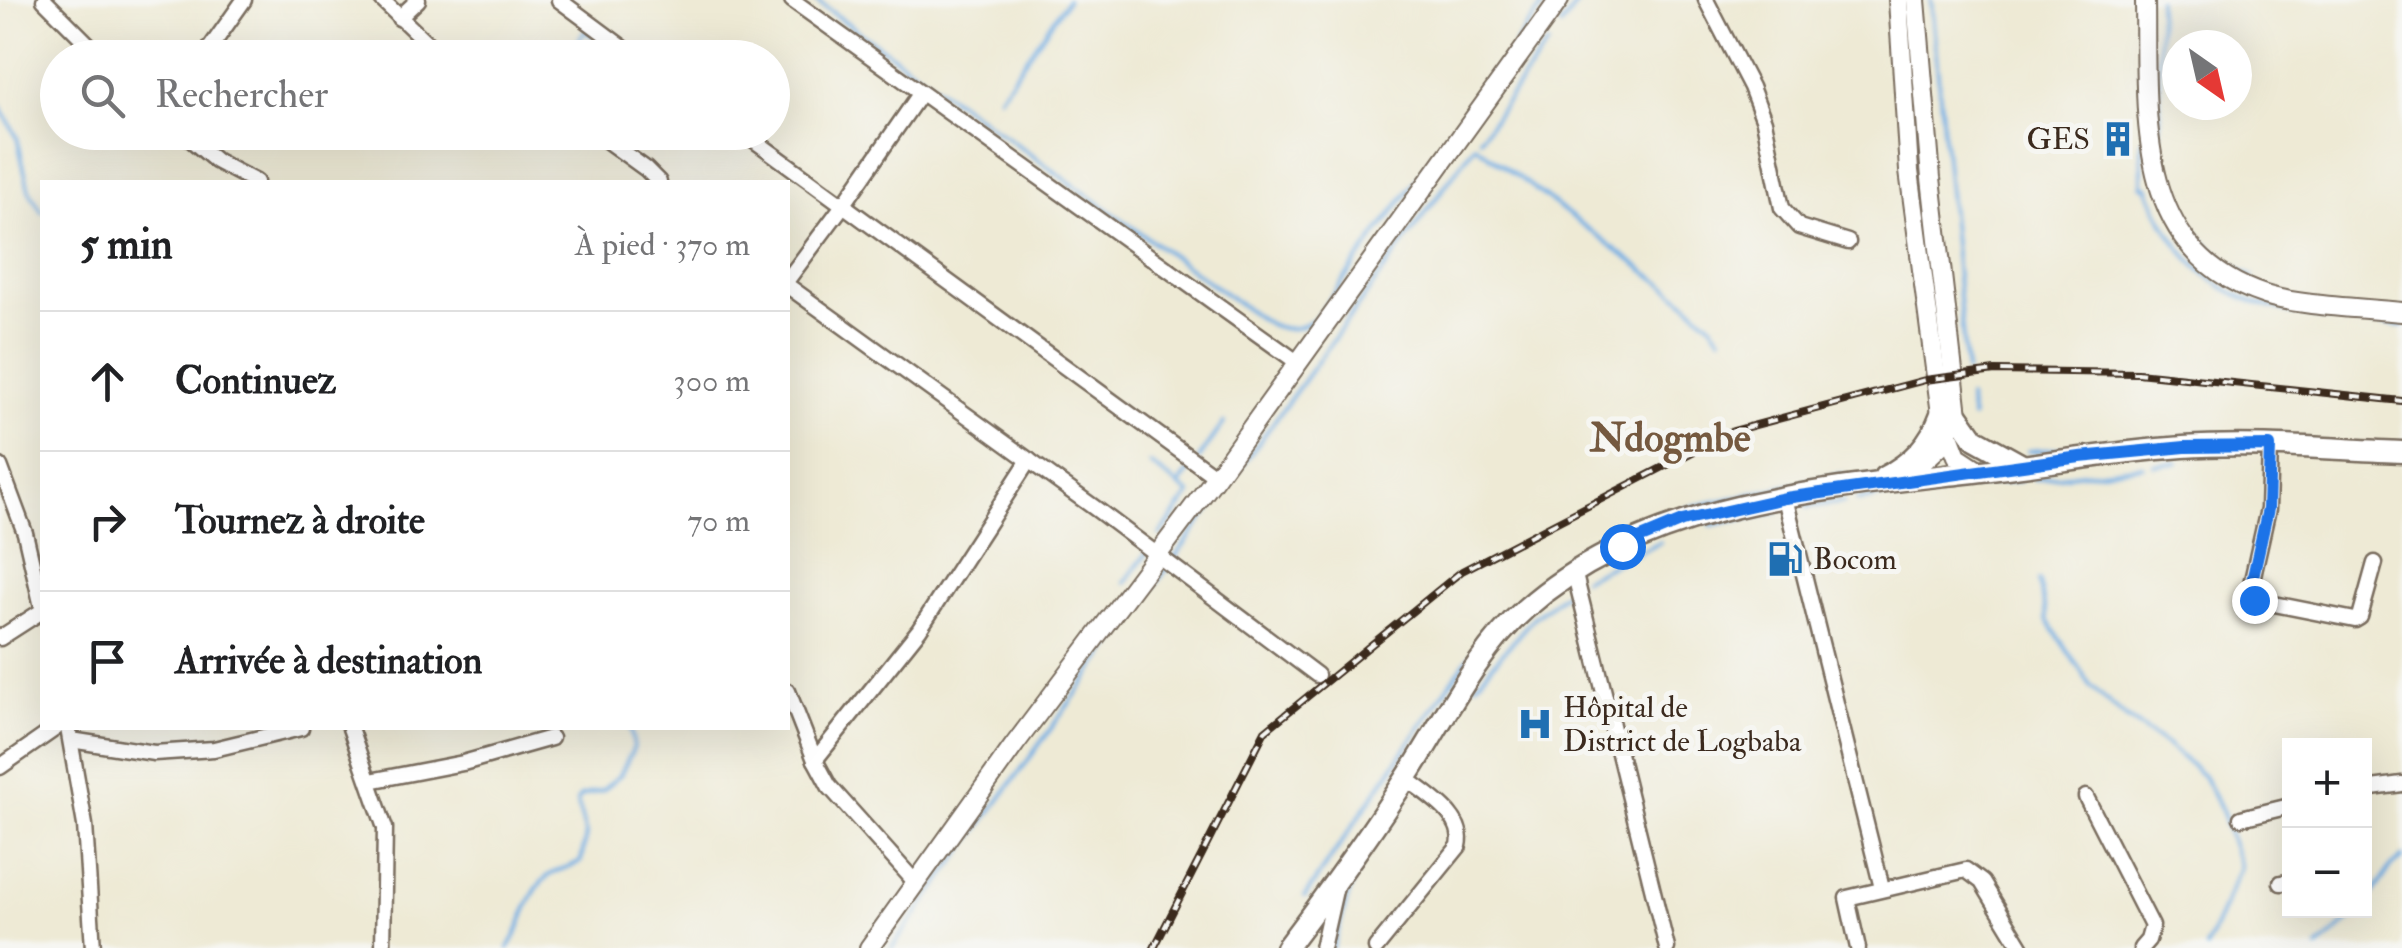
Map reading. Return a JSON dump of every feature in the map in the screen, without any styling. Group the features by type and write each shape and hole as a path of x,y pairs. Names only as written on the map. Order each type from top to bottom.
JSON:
{"main road":[{"path":"1868,486 1919,454 1949,415 1975,440 2024,466"},
{"path":"1286,948 1337,881 1491,645 1525,610 1574,571 1682,521 1785,498 1904,480 2185,447 2402,452"}],"street":[{"path":"44,0 84,40"},
{"path":"216,40 244,0"},
{"path":"382,0 423,40"},
{"path":"399,18 418,0"},
{"path":"559,0 613,40"},
{"path":"792,0 1297,362"},
{"path":"869,948 1559,0"},
{"path":"1706,0 1764,121 1782,208 1799,226 1848,242"},
{"path":"1898,0 1910,171 1949,415"},
{"path":"1916,0 1949,415 1947,437 1962,461 1980,471"},
{"path":"2145,0 2150,154 2158,190 2176,229 2235,284 2269,296 2402,312"},
{"path":"790,279 920,94"},
{"path":"203,150 252,180"},
{"path":"618,150 657,180"},
{"path":"768,150 1216,476"},
{"path":"790,283 1317,675"},
{"path":"1904,480 1947,437"},
{"path":"2270,446 2268,509 2250,590 2254,600 2356,620 2375,563"},
{"path":"815,760 919,630 1029,460"},
{"path":"0,466 6,498 40,603"},
{"path":"1785,498 1882,888"},
{"path":"1574,571 1667,948"},
{"path":"0,638 40,610"},
{"path":"790,696 815,760 830,786 916,883"},
{"path":"0,767 53,730"},
{"path":"93,948 85,825 70,734 154,753 214,749 292,730"},
{"path":"351,730 385,828 383,948"},
{"path":"370,781 463,763 551,738"},
{"path":"1376,948 1459,846 1462,834 1457,821 1406,778"},
{"path":"2372,788 2402,784"},
{"path":"2086,798 2152,926 2141,948"},
{"path":"2241,818 2282,808"},
{"path":"1858,948 1848,898 1966,870 1990,893 2022,948"},
{"path":"1322,948 1337,881"}],"waterway":[{"path":"815,0 1276,327 1297,328 1317,317 1433,157"},
{"path":"999,97 1067,0"},
{"path":"1515,44 1547,0"},
{"path":"1561,26 1580,0"},
{"path":"1931,0 1966,372"},
{"path":"2158,0 2160,134"},
{"path":"579,40 585,31 597,40"},
{"path":"1480,138 1548,44"},
{"path":"1459,121 1500,65"},
{"path":"0,106 17,137 29,190 40,209"},
{"path":"1447,138 1456,126"},
{"path":"2142,140 2142,186 2147,186 2167,229 2191,261 2218,284 2248,300 2282,310 2402,326"},
{"path":"1174,559 1475,145 1680,297 1721,337"},
{"path":"2171,191 2204,242 2253,277"},
{"path":"1968,398 1972,418"},
{"path":"1199,458 1224,423"},
{"path":"2028,451 2074,448"},
{"path":"2154,465 2178,463"},
{"path":"1150,464 1190,494 1160,535"},
{"path":"1178,486 1194,465"},
{"path":"2034,479 2143,466"},
{"path":"1628,533 1691,507 1843,474"},
{"path":"1975,486 2021,480"},
{"path":"1949,489 1973,486"},
{"path":"1879,497 1910,494"},
{"path":"1857,500 1875,498"},
{"path":"1807,507 1844,502"},
{"path":"1711,525 1777,512"},
{"path":"1583,579 1660,542"},
{"path":"1511,608 1564,564 1606,544"},
{"path":"1125,583 1146,554"},
{"path":"892,948 1168,567"},
{"path":"2039,581 2047,620 2091,686 2126,718 2167,745 2203,776 2221,810 2240,867 2206,948"},
{"path":"1476,684 1533,618 1575,585"},
{"path":"1305,896 1464,663 1498,623"},
{"path":"508,948 539,886 555,872 581,861 586,835 577,801 581,796 603,790 620,775 634,747 630,730"},
{"path":"2372,894 2402,857"},
{"path":"1333,948 1352,883 1364,858"},
{"path":"2318,948 2352,918"}],"railway":[{"path":"1154,948 1265,731 1462,571 1733,431 1925,380 1995,371 2138,373 2402,401"}],"place":[{"name":"GES","path":"2118,139"},
{"name":"Bocom","path":"1785,559"},
{"name":"Hôpital de District de Logbaba","path":"1535,724"}],"district":[{"name":"Ndogmbe","path":"1670,437"}],"route":[{"path":"1622,546 1682,521 1785,498 2080,457 2185,447 2270,446 2268,509 2250,590 2254,600"}]}
